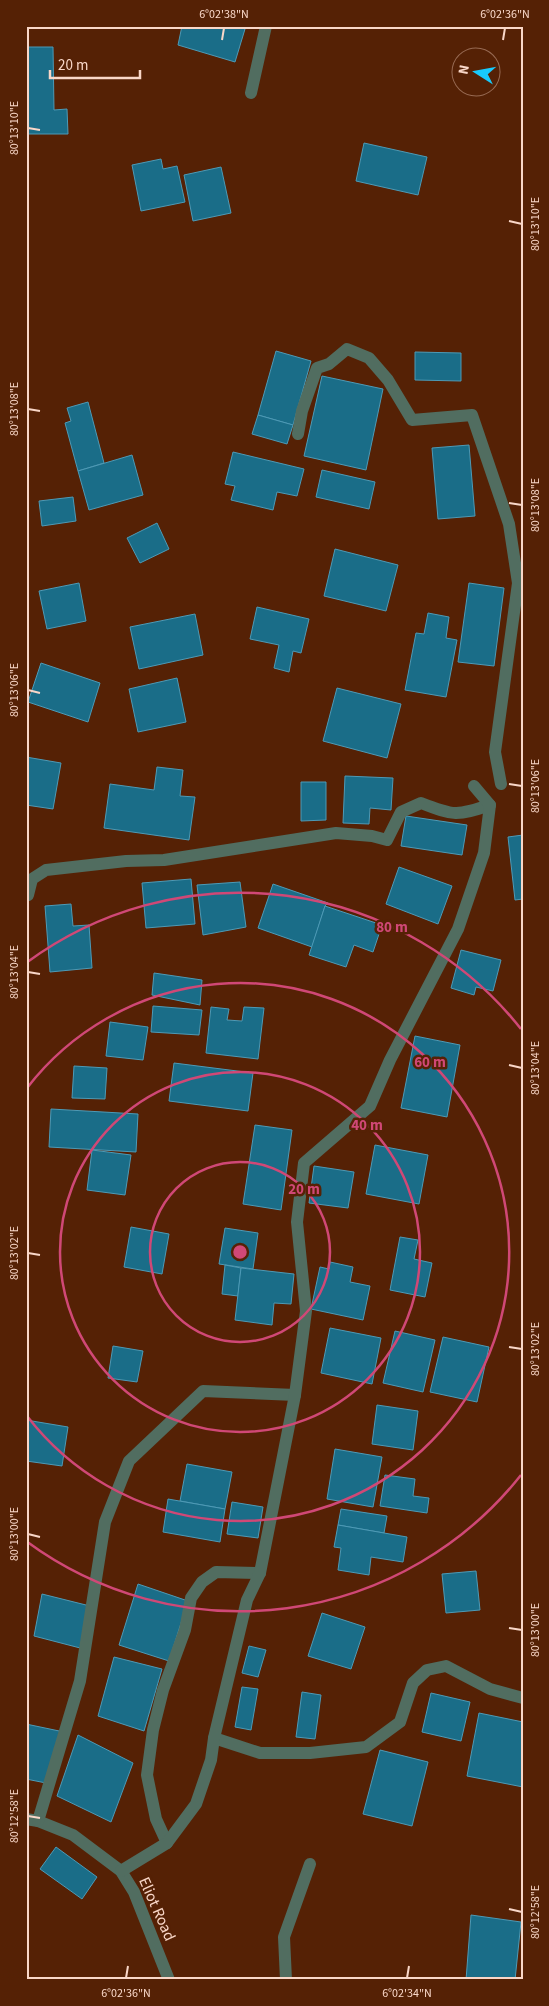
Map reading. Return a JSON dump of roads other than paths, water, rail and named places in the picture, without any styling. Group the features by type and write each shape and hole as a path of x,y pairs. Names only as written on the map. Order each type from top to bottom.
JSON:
{"street":[{"path":"251,93 266,26"},
{"path":"298,434 302,411 310,393 317,368 329,364 347,349 369,358 388,380 412,420 472,415 509,524 518,583 495,752 501,784"},
{"path":"121,1871 167,1843 196,1804 211,1760 214,1738 247,1600 260,1573 295,1395 306,1311 298,1222 304,1163 370,1106 390,1060 458,929 484,853 490,805 474,786"},
{"path":"28,895 32,879 46,870 126,861 164,860 336,833 372,836 387,840 401,812 421,803 450,813 462,814 490,805"},
{"path":"32,1820 80,1681 105,1522 129,1461 203,1391 295,1395"},
{"path":"167,1843 156,1818 147,1775 153,1730 162,1690 185,1630 191,1598 202,1582 216,1572 260,1573"},
{"path":"214,1738 260,1753 310,1753 366,1748 400,1722 413,1683 426,1670 446,1666 490,1688 523,1698"},
{"name":"Eliot Road","path":"32,1820 72,1835 121,1871 134,1892 169,1980"},
{"path":"286,1980 284,1937 310,1864"}]}
